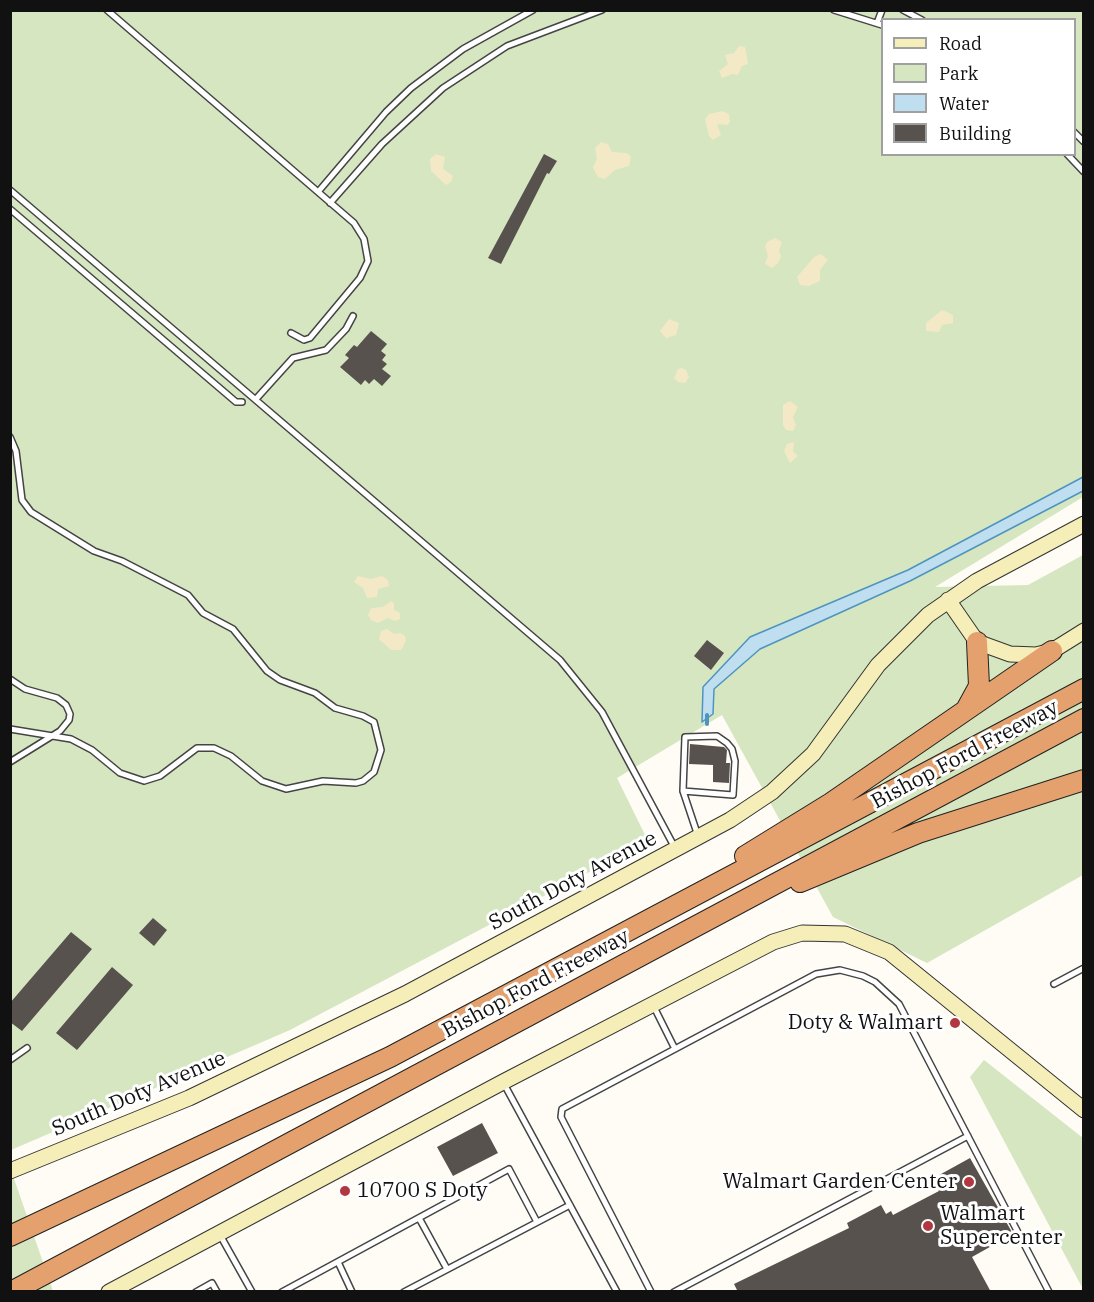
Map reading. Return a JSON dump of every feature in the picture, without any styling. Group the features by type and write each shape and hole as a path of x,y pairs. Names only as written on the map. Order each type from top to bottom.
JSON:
{"highway":[{"path":"963,712 974,698 978,686 977,642"},
{"path":"675,906 754,849 831,803 1052,651"},
{"name":"Bishop Ford Freeway","path":"14,1233 390,1057 1083,689"},
{"name":"Bishop Ford Freeway","path":"11,1289 1083,719"},
{"path":"765,890 807,880 918,833 1083,780"}],"street":[{"name":"South Doty Avenue","path":"10,1171 189,1098 395,999 699,837 772,792 791,775 831,732 878,665 902,639 948,600 977,581 1083,524"},
{"path":"948,600 977,642 1010,654 1036,655 1052,651 1083,631"},
{"path":"109,1292 503,1082 773,942 802,933 845,934 876,944 904,962 1083,1110"}],"lane":[{"path":"107,10 354,223 364,239 368,255 366,269 314,335 304,340 291,333"},
{"path":"318,192 386,112 411,88 463,49 533,10"},
{"path":"330,203 382,144 443,88 507,46 602,10"},
{"path":"834,10 880,24 882,10"},
{"path":"903,10 918,18"},
{"path":"1068,156 1083,172"},
{"path":"10,190 541,642 571,672 602,712 676,850"},
{"path":"10,209 236,402 242,402"},
{"path":"256,399 293,358 326,350 350,324 353,316"},
{"path":"10,437 16,451 22,500 31,512 94,551 122,561 188,595 203,613 233,629 267,670 280,680 315,693 335,708 363,716 374,722 381,750 374,772 363,781 356,783 323,781 286,789 262,781 222,751 206,747 189,752 160,776 135,780 120,773 82,744 53,736 10,729"},
{"path":"10,679 24,689 50,696 66,705 69,720 53,736 10,762"},
{"path":"683,791 733,795 735,762 732,749 727,743 717,736 684,736 683,791 699,837"},
{"path":"1054,984 1083,968"},
{"path":"651,1292 560,1114 564,1108 816,974 831,970 850,971 875,982 899,1004 1049,1292"},
{"path":"652,1005 675,1049"},
{"path":"10,1060 27,1048"},
{"path":"503,1082 617,1292"},
{"path":"674,1292 968,1136"},
{"path":"282,1292 509,1168 537,1222"},
{"path":"404,1292 570,1204"},
{"path":"419,1218 447,1269"},
{"path":"219,1234 252,1292"},
{"path":"338,1262 352,1292"},
{"path":"196,1292 212,1283 217,1292"},
{"path":"689,1283 694,1292"}],"green space":[{"path":"11,11 1083,11 1083,497 935,587 1028,585 1083,555 1083,875 927,963 833,917 722,715 617,778 648,841 290,1030 11,1150"},
{"path":"984,1060 1083,1138 1083,1289 970,1077"},
{"path":"11,1170 53,1291 11,1291"}],"sand":[{"path":"739,46 745,47 748,64 742,66 738,75 732,74 722,78 719,71 728,64 725,55 734,53"},
{"path":"722,111 729,114 730,122 727,125 717,124 721,135 713,140 709,136 705,119 709,114"},
{"path":"601,142 608,144 612,152 627,153 631,157 629,166 615,170 605,179 598,177 593,168 597,158 595,148"},
{"path":"436,154 445,157 443,169 453,176 451,182 446,185 431,171 430,159"},
{"path":"775,238 782,242 779,250 781,257 772,268 765,264 768,256 765,246 767,242"},
{"path":"821,254 828,260 820,270 820,281 809,286 800,285 797,277 814,257"},
{"path":"942,310 953,315 953,323 942,325 939,332 926,331 926,323"},
{"path":"669,319 679,323 676,335 666,338 660,331"},
{"path":"678,369 686,370 689,377 685,383 678,382 674,378"},
{"path":"790,401 798,407 793,417 796,425 793,431 786,430 783,425 783,405"},
{"path":"794,442 793,451 798,456 790,463 784,451 787,444"},
{"path":"358,576 371,579 382,576 388,580 389,586 378,589 377,597 367,598 363,588 354,582"},
{"path":"391,601 394,603 394,610 400,613 400,619 395,621 388,618 378,623 371,620 368,615 371,608 383,607"},
{"path":"387,629 394,634 400,633 405,636 406,641 401,650 391,650 379,639 381,631"}],"water":[{"path":"1083,477 1083,491 910,581 760,649 714,689 713,714 702,722 703,687 750,637 908,570"}],"building":[{"path":"544,154 557,161 549,174 547,173 501,264 488,258"},
{"path":"371,331 387,344 381,351 386,355 382,360 387,364 382,369 391,376 382,386 374,379 369,384 365,380 361,385 340,367 349,358 345,355 354,345 357,347"},
{"path":"707,640 724,653 711,670 694,656"},
{"path":"690,744 724,747 727,750 726,763 730,763 729,783 713,782 713,765 689,764"},
{"path":"153,918 167,930 154,946 139,933"},
{"path":"71,932 92,949 22,1031 10,1022 10,1003"},
{"path":"112,967 133,985 77,1050 56,1033"},
{"path":"482,1123 498,1153 453,1176 437,1147"},
{"name":"Walmart Supercenter","path":"970,1158 1013,1234 972,1257 991,1292 738,1292 734,1284 849,1228 847,1223 881,1205 886,1214 891,1211 893,1215 939,1191 932,1179"}],"waterway":[{"path":"707,715 707,724"}],"place":[{"name":"Doty & Walmart","path":"955,1023"},
{"name":"Walmart Garden Center","path":"969,1182"},
{"name":"10700 S Doty","path":"345,1191"},
{"name":"Walmart Supercenter","path":"928,1226"}]}
